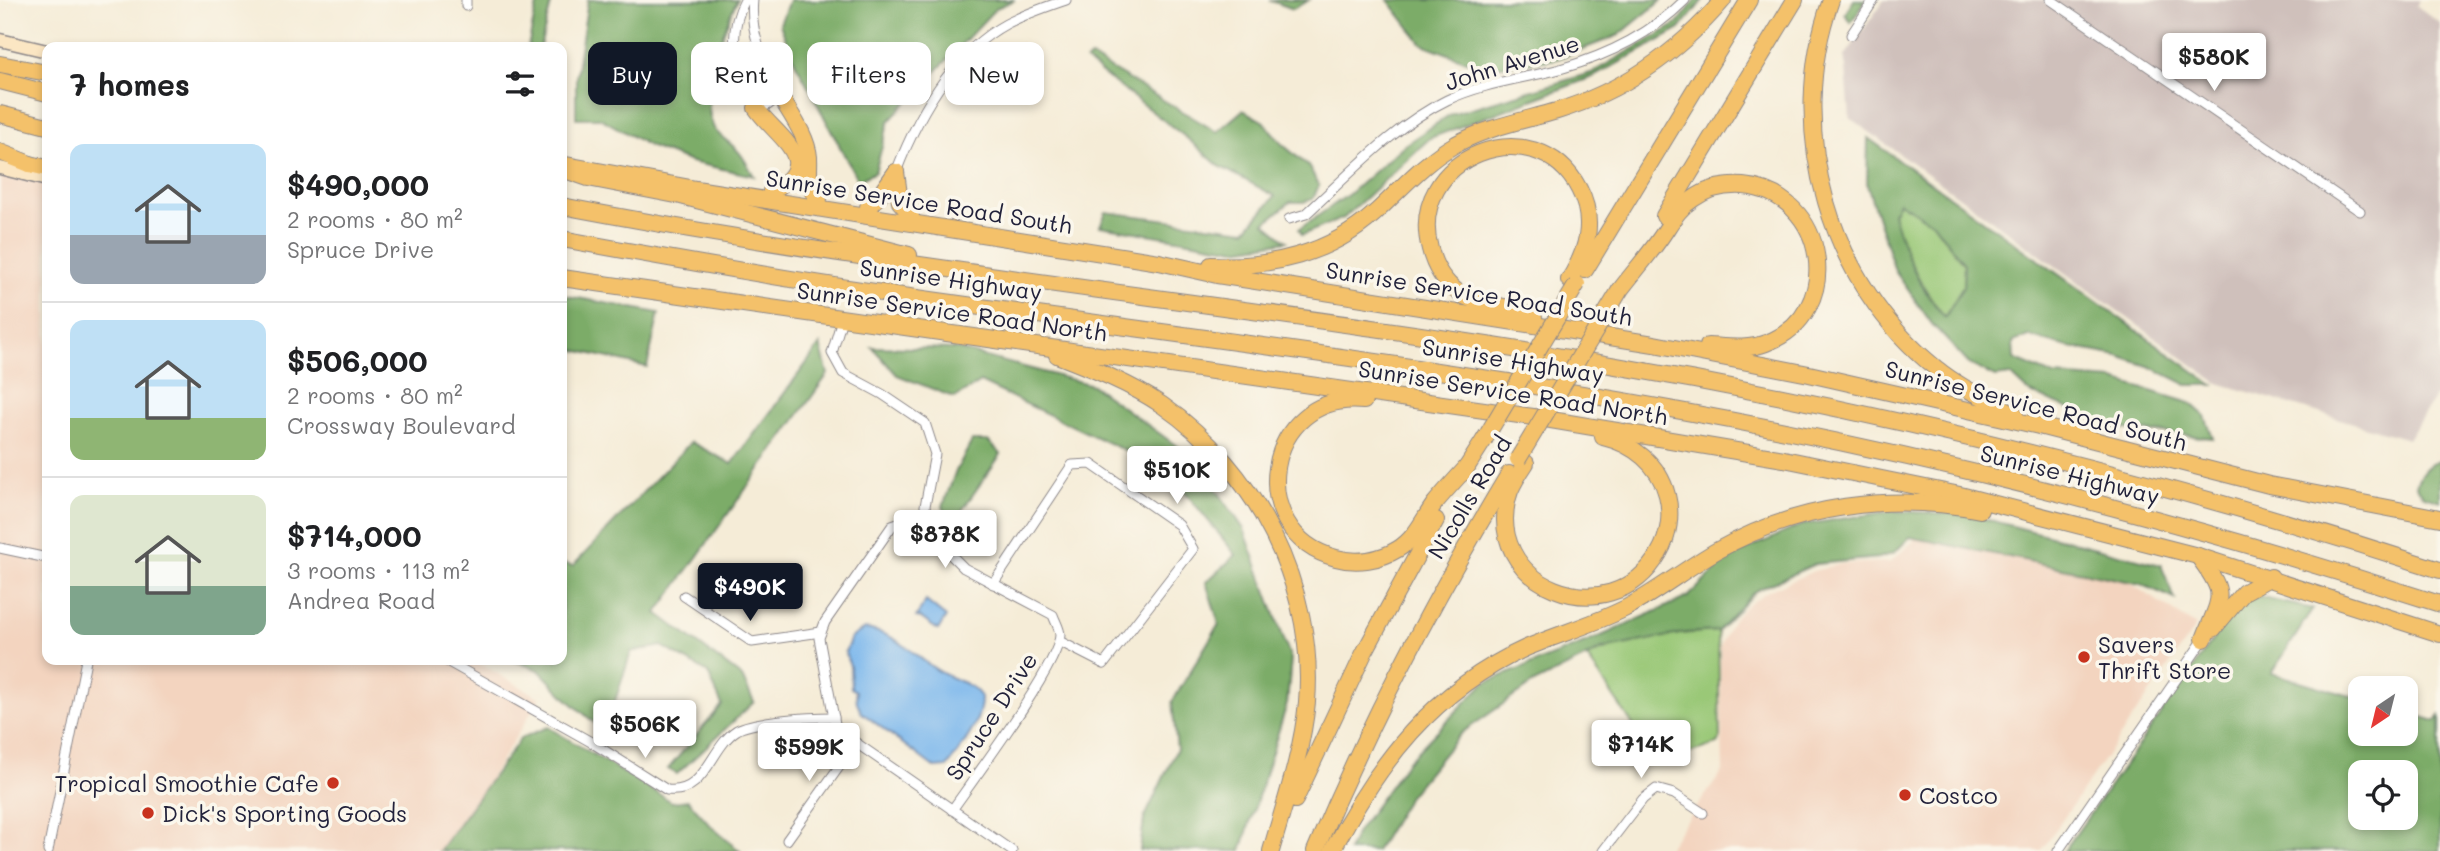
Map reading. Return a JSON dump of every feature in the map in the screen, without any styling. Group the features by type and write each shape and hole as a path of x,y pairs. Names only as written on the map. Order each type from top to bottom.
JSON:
{"highway":[{"path":"1159,262 1256,265 1286,259 1325,245 1365,222 1425,165 1453,146 1499,126 1576,104 1638,75 1676,48 1723,0"},
{"path":"1573,282 1749,0"},
{"path":"1534,417 1627,445 1653,467 1665,488 1670,513 1662,548 1648,570 1628,586 1605,595 1591,596 1563,593 1536,579 1516,556 1506,531 1505,516 1510,491 1522,461 1550,406 1795,0"},
{"path":"1831,0 1815,63 1814,136 1826,203 1850,264 1861,284 1902,337 1937,369 1975,393 2039,426"},
{"path":"0,64 42,73"},
{"path":"0,80 42,92"},
{"path":"785,105 804,140 809,154 808,183 819,199"},
{"path":"756,108 791,145 796,156 791,176 771,191"},
{"path":"0,114 42,126"},
{"path":"1570,330 1505,307 1476,302 1445,280 1434,263 1427,232 1429,210 1441,182 1462,160 1492,149 1512,147 1531,150 1561,167 1577,184 1587,206 1589,218 1585,249 1573,282"},
{"path":"0,154 42,167"},
{"name":"Sunrise Service Road South","path":"567,168 964,233 1022,239 1256,281 1654,344 1809,374 2039,426 2257,482 2440,518"},
{"path":"567,169 588,178 681,196 971,272"},
{"path":"868,207 896,172"},
{"path":"896,172 900,202 911,215"},
{"path":"620,175 699,180 771,191 969,224 1022,239"},
{"path":"1620,290 1679,211 1695,197 1714,188 1738,186 1766,191 1787,202 1804,221 1814,243 1817,278 1805,311 1788,331 1754,346 1654,344"},
{"name":"Sunrise Highway","path":"567,207 761,241 1505,348 1678,377 1973,438 2263,515 2440,570"},
{"name":"Sunrise Highway","path":"567,240 874,292 1511,382 1758,425 1952,467 2106,506 2295,559 2440,604"},
{"path":"567,251 635,253"},
{"name":"Sunrise Service Road North","path":"567,279 1439,403 1725,448 2018,509 2198,556 2440,634"},
{"name":"Nicolls Road","path":"1272,851 1312,761 1398,587 1546,334 1573,282"},
{"path":"1028,345 1122,382 1183,421 1203,438 1236,475 1257,505 1273,535 1284,558 1298,604 1307,676 1301,743 1272,851"},
{"path":"1439,403 1351,399 1327,404 1308,414 1291,431 1280,453 1276,488 1282,513 1295,533 1312,548 1345,561 1369,560 1390,553 1408,541 1434,504 1467,467"},
{"name":"Nicolls Road","path":"1315,851 1372,723 1410,647 1456,563 1522,461"},
{"path":"1332,851 1386,761 1419,722 1452,693 1488,668 1526,648 1624,609 1715,551 1759,530 1842,506 1911,502 1950,505 2067,531 2129,538"},
{"path":"2198,556 2216,581 2220,593 2204,639"},
{"path":"2204,639 2244,592 2271,578"}],"main road":[{"path":"0,40 42,50"},
{"path":"0,167 42,179"},
{"path":"2381,507 2440,510"}],"street":[{"path":"734,42 738,15 745,0"},
{"path":"753,0 753,24 758,42"},
{"path":"896,172 928,105 945,79 965,56 987,36 1008,23 1066,0"},
{"name":"John Avenue","path":"1289,219 1306,214 1403,127 1446,100 1478,88 1558,69 1612,50 1672,13 1685,0"},
{"path":"1851,35 1874,0"},
{"path":"2051,0 2360,211"},
{"path":"755,105 756,108 768,105"},
{"path":"684,596 752,642 821,632 825,622 892,526 926,514 925,506 935,454 925,423 882,394 843,373 832,353 842,319"},
{"name":"Spruce Drive","path":"993,584 1072,465 1091,464 1179,525 1193,549 1104,664 1059,641"},
{"name":"Spruce Drive","path":"926,514 930,534 964,568 1053,615 1060,633 1057,649 1030,696 953,810"},
{"path":"0,548 42,557"},
{"name":"Spruce Drive","path":"821,632 819,638 836,729 1012,851"},
{"path":"2058,851 2204,639"},
{"path":"48,851 85,665"},
{"path":"454,665 591,742 659,787 673,791 685,789 696,782 736,731 788,720 834,717"},
{"path":"786,840 856,743"},
{"path":"1603,851 1651,791 1656,789 1667,791 1703,813"}],"shaded area":[{"path":"1884,0 2420,0 2417,6 2440,23 2440,389 2408,439 2218,383 1850,118 1845,56"},
{"path":"0,170 42,180 42,665 483,665 540,698 445,851 0,851"},
{"path":"1917,538 2032,556 2130,583 2196,626 2041,851 1665,851 1723,771 1720,646 1731,623 1744,607 1768,591 1814,571 1842,564 1890,562"}],"green space":[{"path":"538,0 552,0 541,42 529,42"},
{"path":"588,0 737,0 721,42 691,42 691,105 709,105 713,126 744,158 754,176 691,162 651,147 600,118 576,118 576,77"},
{"path":"789,0 1015,0 996,8 964,42 945,42 945,62 931,77 931,42 807,42 807,84 793,58 793,42 787,42 780,24"},
{"path":"1269,0 1309,0 1293,9"},
{"path":"1388,0 1662,0 1619,35 1557,59 1485,68 1422,44"},
{"path":"1696,0 1703,0 1680,29 1595,76 1430,138 1344,218 1302,235 1299,229 1349,194 1403,146 1451,114 1591,73 1677,24"},
{"path":"1854,0 1866,0 1851,22 1845,14"},
{"path":"1091,57 1217,132 1243,110 1264,122 1282,144 1308,166 1319,185 1313,199 1290,202 1265,223 1287,241 1236,249 1100,226 1106,212 1246,230 1275,196 1219,166 1086,61"},
{"path":"818,105 904,105 889,121 875,172 858,181"},
{"path":"1868,138 2213,385 2187,385 2151,367 2118,356 2029,336 2013,342 2014,359 2054,376 2114,380 2190,403 2205,416 2213,438 2116,428 2030,393 2011,375 1995,377 1969,364 1932,324 1895,271 1867,185","holes":["1899,202 1933,223 1964,264 1963,287 1945,317 1913,268 1893,213"]},
{"path":"1899,202 1933,223 1964,265 1963,286 1945,317 1913,268 1902,242 1892,213"},
{"path":"567,296 659,313 647,367 567,348"},
{"path":"820,345 828,374 657,613 742,677 754,702 677,774 668,769 722,705 708,673 662,646 631,652 605,732 539,670 526,665 567,665 567,564 573,566 691,442 732,464"},
{"path":"872,347 956,349 1092,385 1195,459 1244,529 1291,659 1287,704 1241,851 1140,850 1144,819 1177,749 1172,702 1219,624 1206,582 1236,555 1168,471 980,382 955,398 897,375"},
{"path":"972,441 988,441 1001,454 949,529 943,506 955,473"},
{"path":"2440,461 2440,501 2424,496 2416,486 2425,470"},
{"path":"1892,511 1967,514 2161,565 2175,599 2141,584 1910,537 1894,553 1879,558 1815,564 1755,591 1718,631 1685,633 1602,649 1532,684 1460,734 1409,796 1376,851 1348,851 1357,832 1408,761 1484,683 1590,641 1688,597 1728,558 1801,525"},
{"path":"2245,594 2313,609 2272,673 2348,695 2348,746 2418,746 2418,716 2436,721 2440,715 2440,851 2064,851"},
{"path":"1718,631 1718,744 1672,758 1654,756 1587,657 1634,641"},
{"path":"548,727 672,802 688,800 713,828 740,851 439,851 521,738"}],"water":[{"path":"926,601 946,617 938,630 916,617"},
{"path":"864,629 877,631 897,641 934,668 969,686 981,697 975,725 947,767 935,768 861,712 856,691 851,688 850,666 845,652 851,638"}],"place":[{"name":"Savers Thrift Store","path":"2084,657"},
{"name":"Tropical Smoothie Cafe","path":"333,783"},
{"name":"Costco","path":"1905,795"},
{"name":"Dick's Sporting Goods","path":"148,813"}]}
